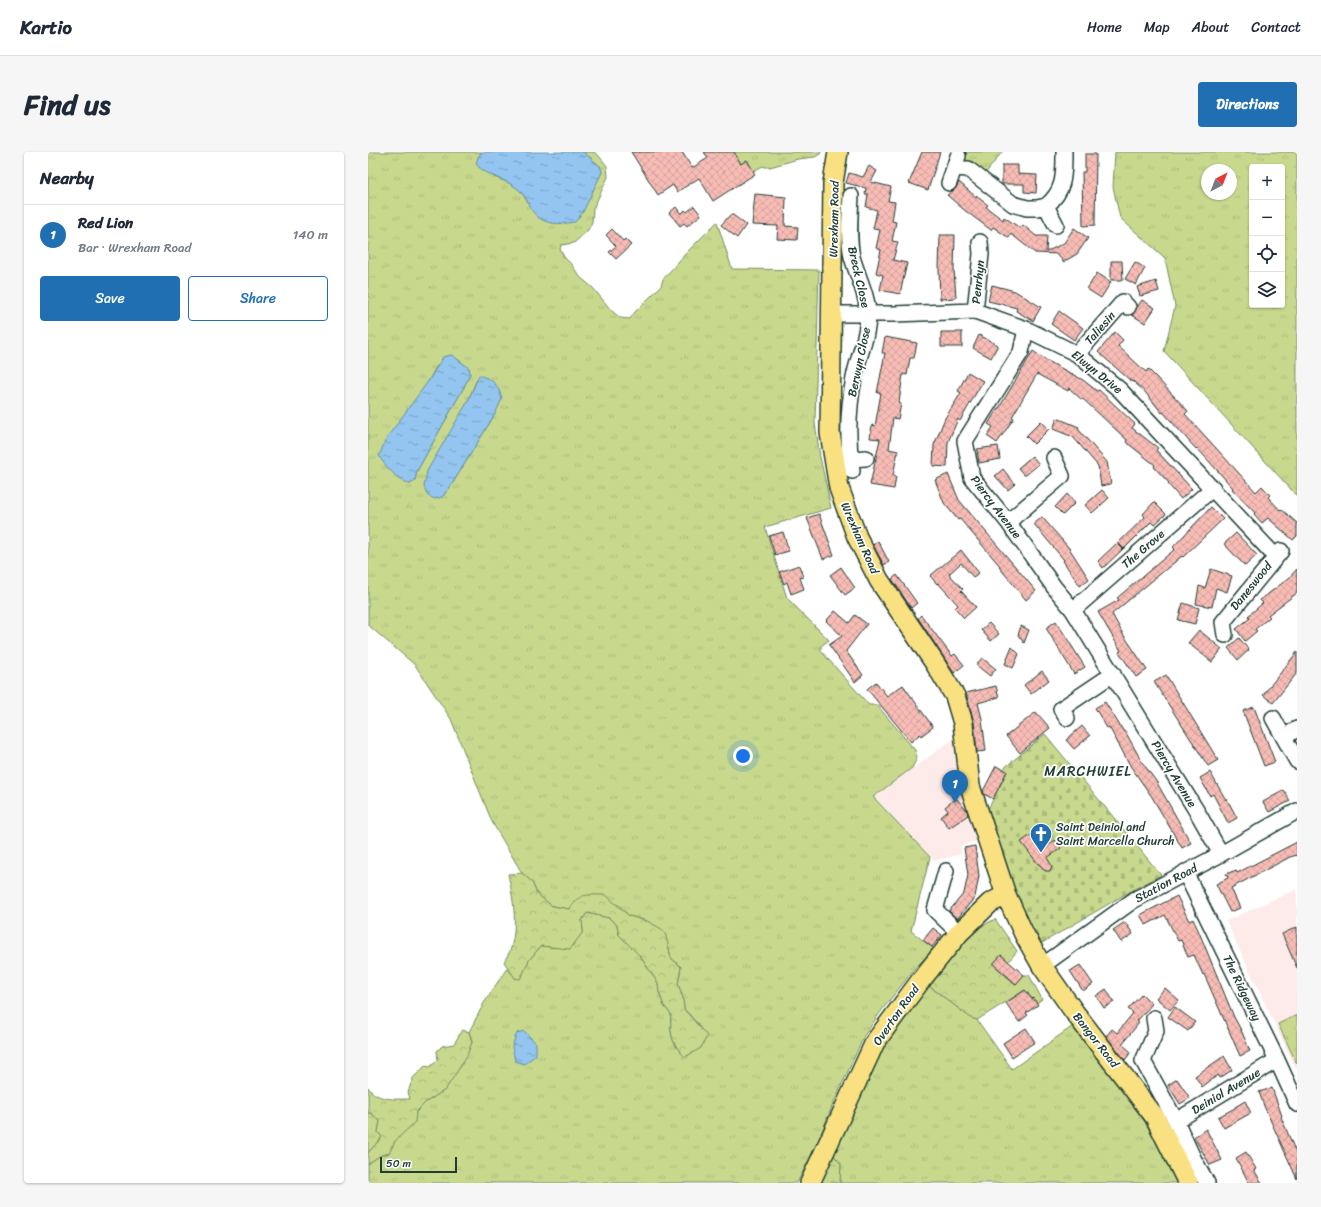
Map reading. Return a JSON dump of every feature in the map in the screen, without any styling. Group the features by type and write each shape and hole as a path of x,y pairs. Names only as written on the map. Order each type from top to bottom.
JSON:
{"main road":[{"name":"Wrexham Road","path":"838,152 833,182 830,434 839,488 857,537 878,580 934,662 955,696 963,723 970,786 1006,895"},
{"name":"Overton Road","path":"810,1183 875,1042 921,980 960,932 990,903 1006,895"},
{"name":"Bangor Road","path":"1006,895 1024,934 1042,966 1075,1013 1155,1117 1188,1183"}],"street":[{"path":"949,183 957,162 1013,204 1027,208 1046,206 1054,199 1061,186 1064,171 1064,152"},
{"name":"Breck Close","path":"851,196 857,217 850,234 852,255 863,290 868,314"},
{"path":"1046,206 1056,225"},
{"name":"Penrhyn","path":"975,311 984,251"},
{"name":"Taliesin","path":"1077,354 1123,302"},
{"name":"Elwyn Drive","path":"832,314 975,311 1026,329 1077,354 1120,390 1212,488 1278,553"},
{"name":"Berwyn Close","path":"866,458 851,465 848,436 849,408 854,377 866,338 868,314"},
{"name":"Piercy Avenue","path":"1026,329 1021,352 964,441 972,478 1008,522 1054,587 1073,610 1221,854"},
{"path":"1008,522 1066,480 1054,458"},
{"name":"The Grove","path":"1073,610 1212,488"},
{"name":"Daneswood","path":"1221,625 1278,553"},
{"path":"1067,718 1061,709 1113,674"},
{"path":"1273,718 1297,761"},
{"path":"1284,737 1297,729"},
{"name":"Station Road","path":"1042,966 1134,900 1221,854 1297,811"},
{"path":"946,871 932,911 960,932"},
{"name":"The Ridgeway","path":"1185,872 1297,1104"},
{"path":"1154,1018 1156,1030 1143,1061 1176,1121 1194,1160 1207,1183"},
{"name":"Deiniol Avenue","path":"1176,1121 1277,1060"}],"shaded area":[{"path":"956,737 979,841 960,846 962,854 934,861 873,797"},
{"path":"1297,889 1297,1071 1226,921"}],"green space":[{"path":"368,152 482,152 478,157 494,177 509,183 520,190 535,214 593,190 602,172 600,166 583,152 594,152 607,166 608,177 593,209 592,222 588,230 574,243 561,245 560,249 564,257 580,277 593,288 611,310 620,318 630,319 661,286 663,279 687,252 717,222 732,269 819,270 815,423 820,457 831,508 765,527 787,598 829,640 821,646 821,651 869,705 877,705 915,750 917,758 912,768 873,797 930,857 911,931 934,949 915,968 864,1036 833,1104 817,1144 797,1183 368,1183 368,1164 379,1156 389,1153 395,1141 416,1112 426,1102 445,1090 472,1042 469,1032 484,1003 507,968 515,977 522,976 529,960 541,946 552,947 583,932 582,920 587,913 609,918 617,925 619,935 640,956 658,983 659,992 664,1006 671,1014 672,1038 680,1052 685,1057 693,1052 698,1024 684,1009 683,998 678,984 681,967 671,958 668,945 647,921 629,916 619,905 574,901 569,909 552,906 537,894 532,882 522,873 492,822 451,719 415,665 368,625","holes":["452,355 469,368 470,374 417,471 415,481 410,484 429,380 436,367","476,381 495,414 451,486 442,497 468,401"]},
{"path":"734,152 821,152 815,157 798,159 770,167 763,166 753,171 747,160 741,164"},
{"path":"966,152 1002,152 985,174 965,159"},
{"path":"1115,152 1297,152 1297,496 1164,351 1175,306 1165,258 1120,218 1113,187"},
{"path":"1045,734 1161,875 1042,943 1015,903 991,818 986,813 1007,772 1003,769"},
{"path":"522,873 532,882 537,894 552,906 569,909 581,897 589,895 606,895 629,916 647,921 665,932 671,958 681,967 678,984 683,998 684,1009 707,1036 701,1048 685,1057 680,1052 672,1038 671,1014 664,1006 659,992 658,983 640,956 619,935 617,925 609,918 587,913 582,920 583,932 570,949 541,946 529,960 520,979 515,978 504,962 510,950 514,929 513,901 508,874"},
{"path":"995,919 1017,951 1008,962 1001,955 993,964 1015,984 1024,975 1029,975 1042,999 1037,1003 1025,990 977,1020 971,1018 924,982 957,940"},
{"path":"924,982 971,1018 977,1020 1012,1069 1073,1026 1078,1027 1136,1107 1167,1160 1178,1183 840,1183 841,1164 831,1152 863,1079"},
{"path":"1297,1015 1297,1064 1278,1024"},
{"path":"462,1030 469,1032 472,1042 466,1058 445,1090 426,1102 416,1112 415,1122 395,1141 389,1153 379,1156 368,1164 368,1153 382,1137 378,1132 380,1121 371,1113 368,1113 368,1087 372,1092 381,1097 410,1099 408,1092 413,1078 425,1066 430,1067 438,1060 437,1051 442,1046 454,1044"},
{"path":"368,1113 371,1113 380,1121 378,1132 382,1137 368,1153"},
{"path":"831,1152 841,1164 840,1183 816,1183"}],"water":[{"path":"482,152 583,152 600,166 602,172 583,212 575,222 554,223 544,221 539,218 531,209 521,192 513,185 485,172 480,168 476,164 478,157"},
{"path":"452,355 469,368 470,374 417,471 415,481 410,484 392,473 379,456 386,439 429,380 443,357"},
{"path":"479,375 495,383 502,399 495,414 451,486 442,497 435,499 428,496 424,487 427,471 468,401"},
{"path":"524,1031 536,1043 536,1055 524,1064 515,1061 512,1046 517,1033"}],"building":[{"path":"631,152 682,152 692,168 708,158 704,152 734,152 741,164 747,160 755,174 713,201 699,178 677,192 673,185 658,195"},
{"path":"922,152 940,152 928,190 909,183"},
{"path":"1085,154 1096,154 1095,225 1083,226 1082,172 1085,172"},
{"path":"1002,165 1018,165 1018,174 1037,175 1036,193 1024,192 1024,184 1002,184"},
{"path":"869,166 877,171 871,182 891,187 888,201 895,202 892,221 896,222 892,241 898,242 893,260 907,263 900,294 880,290 883,275 876,273 881,250 876,248 880,230 873,229 877,210 866,207 868,194 865,194 866,188 846,183 849,173 863,177"},
{"path":"959,182 988,205 986,207 1003,220 1004,217 1020,228 1023,225 1036,236 1047,236 1046,252 1064,243 1074,228 1088,238 1077,254 1063,262 1058,254 1035,253 1011,234 1009,238 993,227 991,230 947,195 955,189"},
{"path":"755,194 786,197 785,226 798,227 797,240 777,239 778,226 752,225"},
{"path":"694,206 701,215 687,226 684,223 680,226 669,213 676,207 681,214 685,210 687,212"},
{"path":"730,215 733,215 746,225 737,238 721,225"},
{"path":"612,229 623,241 625,239 631,245 616,259 609,252 616,246 606,235"},
{"path":"940,235 955,235 954,269 956,298 940,299"},
{"path":"1111,261 1122,261 1123,280 1111,280"},
{"path":"1135,262 1145,268 1136,285 1125,279"},
{"path":"1097,273 1111,282 1101,298 1087,289"},
{"path":"1156,281 1159,291 1140,296 1137,287"},
{"path":"992,285 1015,291 1041,307 1033,321 1016,311 1017,308 988,301"},
{"path":"1142,300 1155,308 1145,323 1132,315"},
{"path":"1059,311 1083,328 1074,340 1051,324"},
{"path":"941,332 962,332 962,347 941,347"},
{"path":"1115,332 1123,340 1118,346 1146,372 1148,369 1156,377 1188,411 1185,414 1256,492 1262,486 1270,495 1268,497 1280,510 1281,509 1297,523 1297,536 1293,540 1268,518 1262,523 1254,514 1255,513 1232,489 1233,488 1163,412 1162,413 1145,392 1098,352"},
{"path":"979,335 998,345 991,358 973,348"},
{"path":"885,337 917,343 914,358 910,358 907,375 903,374 899,403 901,404 898,419 893,418 889,449 898,451 893,475 896,476 894,489 870,485 880,439 870,438 872,425 875,426 881,393 877,393 885,353 882,353"},
{"path":"1033,351 1046,360 1083,380 1097,391 1099,390 1135,424 1132,428 1158,448 1156,450 1192,489 1181,499 1154,467 1155,465 1126,442 1127,440 1083,399 1082,400 1069,388 1068,391 1037,374 1012,417 1014,418 997,443 987,436 993,427 988,424"},
{"path":"968,372 983,381 960,421 958,419 948,442 947,467 933,466 934,445 945,418 961,393 958,391"},
{"path":"1057,418 1079,427 1078,429 1107,462 1111,484 1101,486 1098,466 1073,437 1053,429"},
{"path":"1041,421 1049,429 1034,444 1026,436"},
{"path":"998,446 1000,459 979,463 977,449"},
{"path":"1032,456 1039,464 1024,475 1018,468"},
{"path":"1003,469 1015,484 1008,490 995,476"},
{"path":"948,474 959,500 1036,591 1026,600 999,567 1000,566 960,519 958,520 944,503 935,480"},
{"path":"1102,490 1109,498 1092,513 1085,505"},
{"path":"1067,494 1075,503 1063,515 1055,507"},
{"path":"1154,502 1166,514 1154,525 1151,522 1124,549 1118,543 1145,517 1143,514"},
{"path":"1211,507 1223,519 1183,557 1182,556 1112,614 1123,634 1147,670 1136,677 1119,652 1121,651 1098,612 1119,600 1117,598 1175,549 1173,547"},
{"path":"819,514 834,555 823,559 807,518"},
{"path":"1042,517 1069,548 1089,579 1080,586 1063,561 1064,560 1034,524"},
{"path":"783,532 789,551 775,555 769,536"},
{"path":"1236,533 1257,555 1245,566 1224,544"},
{"path":"878,541 889,562 884,565 873,545"},
{"path":"1117,543 1123,549 1103,568 1098,561"},
{"path":"961,550 979,573 973,577 961,563 949,574 963,589 961,591 976,607 964,618 955,608 958,605 930,576"},
{"path":"799,565 803,577 800,578 804,589 791,594 787,582 784,584 779,572"},
{"path":"841,567 855,588 845,595 830,575"},
{"path":"1211,569 1232,576 1227,592 1216,588 1212,607 1196,604 1199,586 1205,588"},
{"path":"1297,569 1297,593 1268,615 1270,617 1255,629 1257,631 1245,641 1236,629 1250,618 1248,616 1263,603 1260,600 1289,578"},
{"path":"897,575 917,603 911,608 892,579"},
{"path":"1183,603 1199,608 1195,624 1178,620"},
{"path":"835,611 849,623 855,615 867,624 846,651 863,675 855,682 829,645 842,636 826,621"},
{"path":"921,615 952,656 955,654 964,665 954,673 918,618"},
{"path":"1056,621 1085,667 1074,674 1046,628"},
{"path":"989,623 999,634 991,641 981,630"},
{"path":"1021,626 1029,630 1024,643 1018,635"},
{"path":"1199,630 1222,649 1212,662 1188,643"},
{"path":"1239,638 1249,650 1238,660 1228,648"},
{"path":"1012,647 1019,654 1013,668 1005,664"},
{"path":"1297,652 1297,673 1273,703 1263,695"},
{"path":"982,658 996,669 990,676 976,665"},
{"path":"1042,671 1049,680 1031,694 1024,685"},
{"path":"1166,675 1218,760 1208,766 1154,682"},
{"path":"876,682 887,696 903,685 933,727 921,736 920,734 911,742 867,689"},
{"path":"996,686 999,697 978,703 982,719 986,751 977,752 974,722 966,693"},
{"path":"1105,702 1124,732 1125,731 1142,762 1156,781 1191,843 1182,848 1152,797 1131,767 1109,727 1107,728 1095,708"},
{"path":"1254,707 1275,762 1264,766 1243,711"},
{"path":"1036,712 1050,728 1020,753 1006,736"},
{"path":"1082,726 1090,736 1074,749 1066,740"},
{"path":"996,766 1007,771 993,799 984,794 983,791"},
{"path":"1210,772 1237,818 1228,823 1213,794 1210,796 1200,778"},
{"path":"1284,790 1290,801 1269,812 1263,802"},
{"path":"956,798 967,811 968,815 949,828 941,817 948,811 945,807"},
{"name":"Saint Deiniol and Saint Marcella Church","path":"1031,835 1042,850 1055,840 1061,848 1047,858 1052,866 1050,871 1045,871 1038,864 1021,842"},
{"path":"1297,842 1297,855 1290,857 1231,888 1240,908 1230,912 1216,884 1228,878 1226,874 1236,870 1237,873"},
{"path":"975,846 979,876 975,897 957,919 949,911 964,893 968,875 964,848"},
{"path":"1177,896 1189,921 1193,919 1234,1017 1250,1051 1240,1056 1204,974 1203,975 1194,955 1188,957 1181,940 1178,941 1165,915 1146,925 1140,915"},
{"path":"1125,922 1133,934 1121,942 1113,930"},
{"path":"1297,927 1297,968 1282,934"},
{"path":"933,928 942,935 932,947 923,940"},
{"path":"1001,955 1024,975 1016,984 993,964"},
{"path":"1080,965 1093,984 1083,991 1070,971"},
{"path":"1165,988 1179,1000 1170,1010 1156,998"},
{"path":"1106,989 1114,1002 1104,1008 1096,996"},
{"path":"1025,990 1038,1005 1026,1013 1028,1015 1019,1022 1006,1003"},
{"path":"1142,994 1152,1004 1137,1021 1139,1023 1122,1044 1131,1052 1125,1060 1106,1036 1112,1029 1117,1033 1133,1013 1128,1009"},
{"path":"1175,1007 1195,1022 1188,1031 1168,1017"},
{"path":"1026,1028 1035,1042 1012,1057 1003,1043"},
{"path":"1224,1056 1232,1070 1220,1078 1218,1075 1202,1087 1195,1076"},
{"path":"1177,1079 1190,1098 1180,1104 1168,1085"},
{"path":"1272,1088 1282,1116 1281,1117 1297,1155 1297,1179 1259,1092"},
{"path":"1245,1101 1251,1113 1224,1128 1218,1117"},
{"path":"1206,1129 1222,1160 1210,1165 1194,1137"},
{"path":"1246,1152 1262,1183 1249,1183 1236,1158"}],"place":[{"name":"Red Lion","path":"955,803"},
{"name":"Saint Deiniol and Saint Marcella Church","path":"1041,854"}],"district":[{"name":"MARCHWIEL","path":"1088,771"}]}
